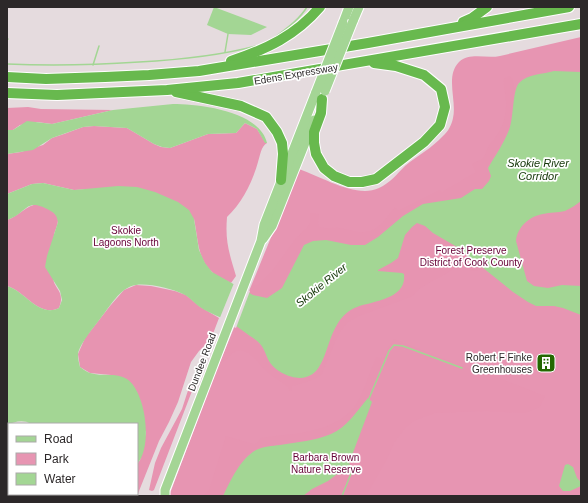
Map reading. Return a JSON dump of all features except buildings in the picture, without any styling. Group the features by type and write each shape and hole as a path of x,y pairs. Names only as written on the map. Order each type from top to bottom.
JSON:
{"highway":[{"path":"199,71 257,53 282,41 313,15 320,7"},
{"path":"449,28 472,18 487,7"},
{"name":"Edens Expressway","path":"7,78 46,79 105,77 199,71 353,46 569,7"},
{"name":"Edens Expressway","path":"7,93 57,95 167,90 238,83 581,24"},
{"path":"321,94 321,114 314,132 316,154 324,168 334,176 349,182 362,182 376,179 424,142 440,125 445,107 441,88 424,75 396,66 364,62"},
{"path":"167,90 241,106 266,117 278,132 282,143 282,180"}],"main road":[{"name":"Dundee Road","path":"261,241 272,226 321,94 349,7"},
{"name":"Dundee Road","path":"163,494 261,241 264,225 282,180 359,7"}],"green space":[{"name":"Forest Preserve District of Cook County","path":"581,37 581,496 169,496 213,379 299,169 349,189 365,191 379,188 390,181 405,166 434,144 448,130 451,125 454,111 453,74 459,62 463,59 473,56 495,57"},
{"path":"28,107 41,109 113,110 52,124 37,122 20,125 13,130 7,130 7,108"}],"shaded area":[{"path":"509,76 512,78 515,90 514,105 509,129 501,145 489,181 482,189 475,189 461,198 423,204 403,216 378,237 365,245 350,245 326,240 313,241 304,245 282,288 267,298 249,293 253,285 258,285 272,271 296,238 307,228 310,222 310,213 319,214 318,226 320,227 339,228 358,232 371,231 384,221 395,207 398,211 440,190 442,192 476,172 472,164 483,158 497,135 504,119 506,98 504,79"},
{"path":"245,123 257,129 267,143 262,149 256,170 246,192 227,217 227,240 236,276 231,283 214,274 203,261 194,219 91,189 74,190 43,183 32,184 7,194 7,154 21,152 43,145 52,138 83,127 94,126 127,128 154,144 161,147 170,148 208,134 236,133"},
{"path":"39,204 54,212 58,218 53,240 53,276 61,297 61,302 59,308 52,310 39,307 14,289 7,286 7,220 30,206"},
{"path":"417,223 425,226 433,233 457,247 484,268 474,271 459,265 419,289 413,296 359,316 347,323 335,342 322,374 312,380 292,386 292,390 289,391 288,387 267,372 254,357 241,350 231,354 222,362 237,327 261,345 282,373 306,378 314,373 323,362 331,336 340,320 356,307 386,299 401,273 378,270 391,263 401,250 405,235"},
{"path":"136,285 151,286 175,291 186,295 199,306 219,318 211,339 191,362 178,402 159,441 138,494 138,463 140,460 146,432 111,375 90,373 80,367 78,354 85,338 124,290"},
{"path":"394,339 475,371 477,370 545,396 540,407 525,413 483,411 435,413 416,420 406,427 394,443 386,461 366,496 303,496 348,466 372,402 331,434 309,441 265,447 237,469 223,496 203,496 209,490 226,436 253,444 257,443 261,438 301,433 327,426 338,421 357,403 376,357 384,357"},
{"path":"194,376 197,378 154,490 149,490 155,463 161,448 182,409"},
{"path":"7,425 8,495 56,496 7,496"},
{"path":"92,495 137,495 137,496 89,496"}],"water":[{"path":"214,7 267,27 251,35 228,34 207,25"},
{"path":"554,71 581,72 581,201 565,211 546,213 533,217 525,223 519,231 516,241 527,281 534,286 548,288 562,285 581,286 581,315 563,308 554,306 536,306 528,302 513,292 457,247 433,233 425,226 417,223 405,235 398,258 378,270 404,274 404,282 400,289 388,298 357,307 346,313 338,323 333,333 325,356 320,365 314,373 306,377 296,378 280,372 272,365 257,341 232,323 204,309 183,294 160,287 136,285 120,294 83,342 78,358 80,367 90,373 123,377 134,386 143,407 146,433 145,445 142,456 138,462 138,423 30,423 22,421 8,423 7,425 7,286 20,293 32,303 45,309 52,310 59,308 62,300 60,291 45,267 58,222 56,216 49,210 35,205 7,220 7,194 32,184 43,183 74,190 118,186 137,187 155,192 178,202 189,210 194,219 199,250 205,263 212,272 253,295 267,298 282,288 304,245 313,241 326,240 351,245 365,245 378,237 403,216 423,204 461,198 475,189 482,189 489,181 491,176 488,168 502,145 511,125 517,87 522,80 531,76"},
{"path":"173,104 212,108 241,117 253,123 262,132 267,143 265,143 257,129 245,123 236,133 208,134 170,148 154,144 127,128 94,126 83,127 52,138 33,150 7,154 7,130 13,130 27,121 52,124 113,110"},
{"path":"368,398 372,402 348,466 328,481 312,489 303,496 223,496 241,464 250,454 256,450 268,446 312,440 331,434 342,428"},
{"path":"568,464 573,467 577,478 581,482 581,486 570,491 563,491 559,486 565,465"},
{"path":"54,495 92,495 89,496"}],"pier":[{"path":"234,283 250,291 236,328 219,320"}],"waterway":[{"path":"274,38 288,28 307,7"},
{"path":"225,52 228,34"},
{"path":"7,64 90,64 169,60 215,55 260,45"},
{"path":"93,65 99,46"},
{"path":"368,401 389,351 394,345 403,346 462,368"},
{"path":"342,496 352,471 349,464"}],"place":[{"name":"Robert F Finke Greenhouses","path":"546,363"}],"water label":[{"name":"Skokie River Corridor","path":"538,169"},
{"name":"Skokie River","path":"321,285"}],"park label":[{"name":"Skokie Lagoons North","path":"126,236"},
{"name":"Barbara Brown Nature Reserve","path":"326,462"}]}
